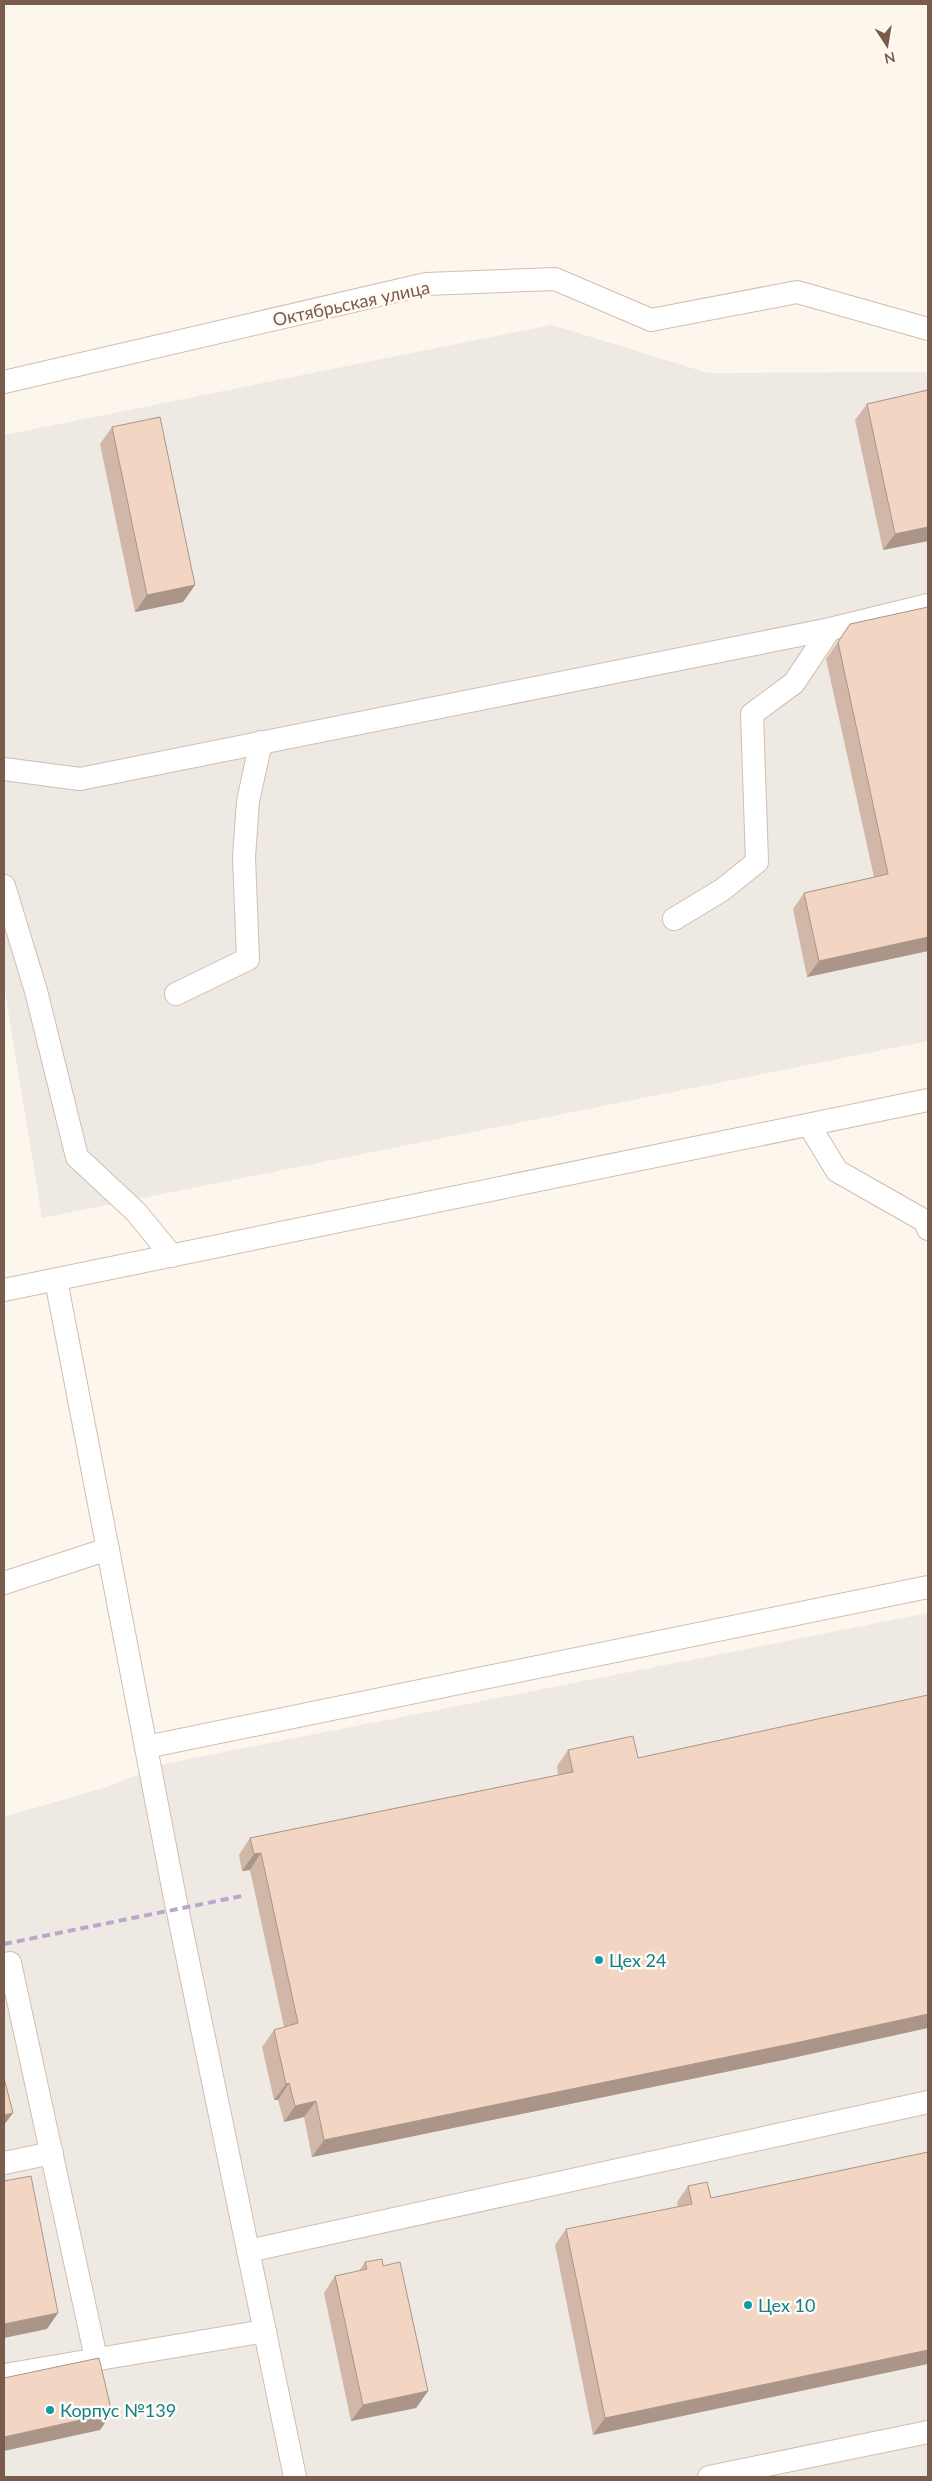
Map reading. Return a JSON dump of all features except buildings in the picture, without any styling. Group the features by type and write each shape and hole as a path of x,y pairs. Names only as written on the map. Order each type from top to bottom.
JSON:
{"street":[{"name":"Октябрьская улица","path":"4,382 426,284 555,279 651,320 797,292 928,329"},
{"path":"4,769 80,779 830,629 928,605"},
{"path":"674,920 722,890 757,862 752,714 794,683 830,629"},
{"path":"176,994 248,959 244,858 248,802 262,742"},
{"path":"4,886 36,991 76,1156 136,1212 172,1256"},
{"path":"4,1290 928,1100"},
{"path":"809,1125 837,1171 925,1221 928,1229"},
{"path":"56,1280 146,1748 295,2477"},
{"path":"4,1582 108,1549"},
{"path":"146,1748 928,1587"},
{"path":"4,1965 10,1963 96,2358"},
{"path":"248,2251 928,2102"},
{"path":"4,2164 52,2153"},
{"path":"4,2375 265,2331"},
{"path":"709,2477 928,2432"}],"shaded area":[{"path":"552,325 708,373 928,372 928,1041 42,1218 4,985 4,435"},
{"path":"928,1613 928,2477 4,2477 4,1817 110,1786 164,1764"}],"railway":[{"path":"4,1944 242,1896"}],"place":[{"name":"Цех 24","path":"599,1960"},
{"name":"Цех 10","path":"748,2305"},
{"name":"Корпус №139","path":"50,2410"}]}
